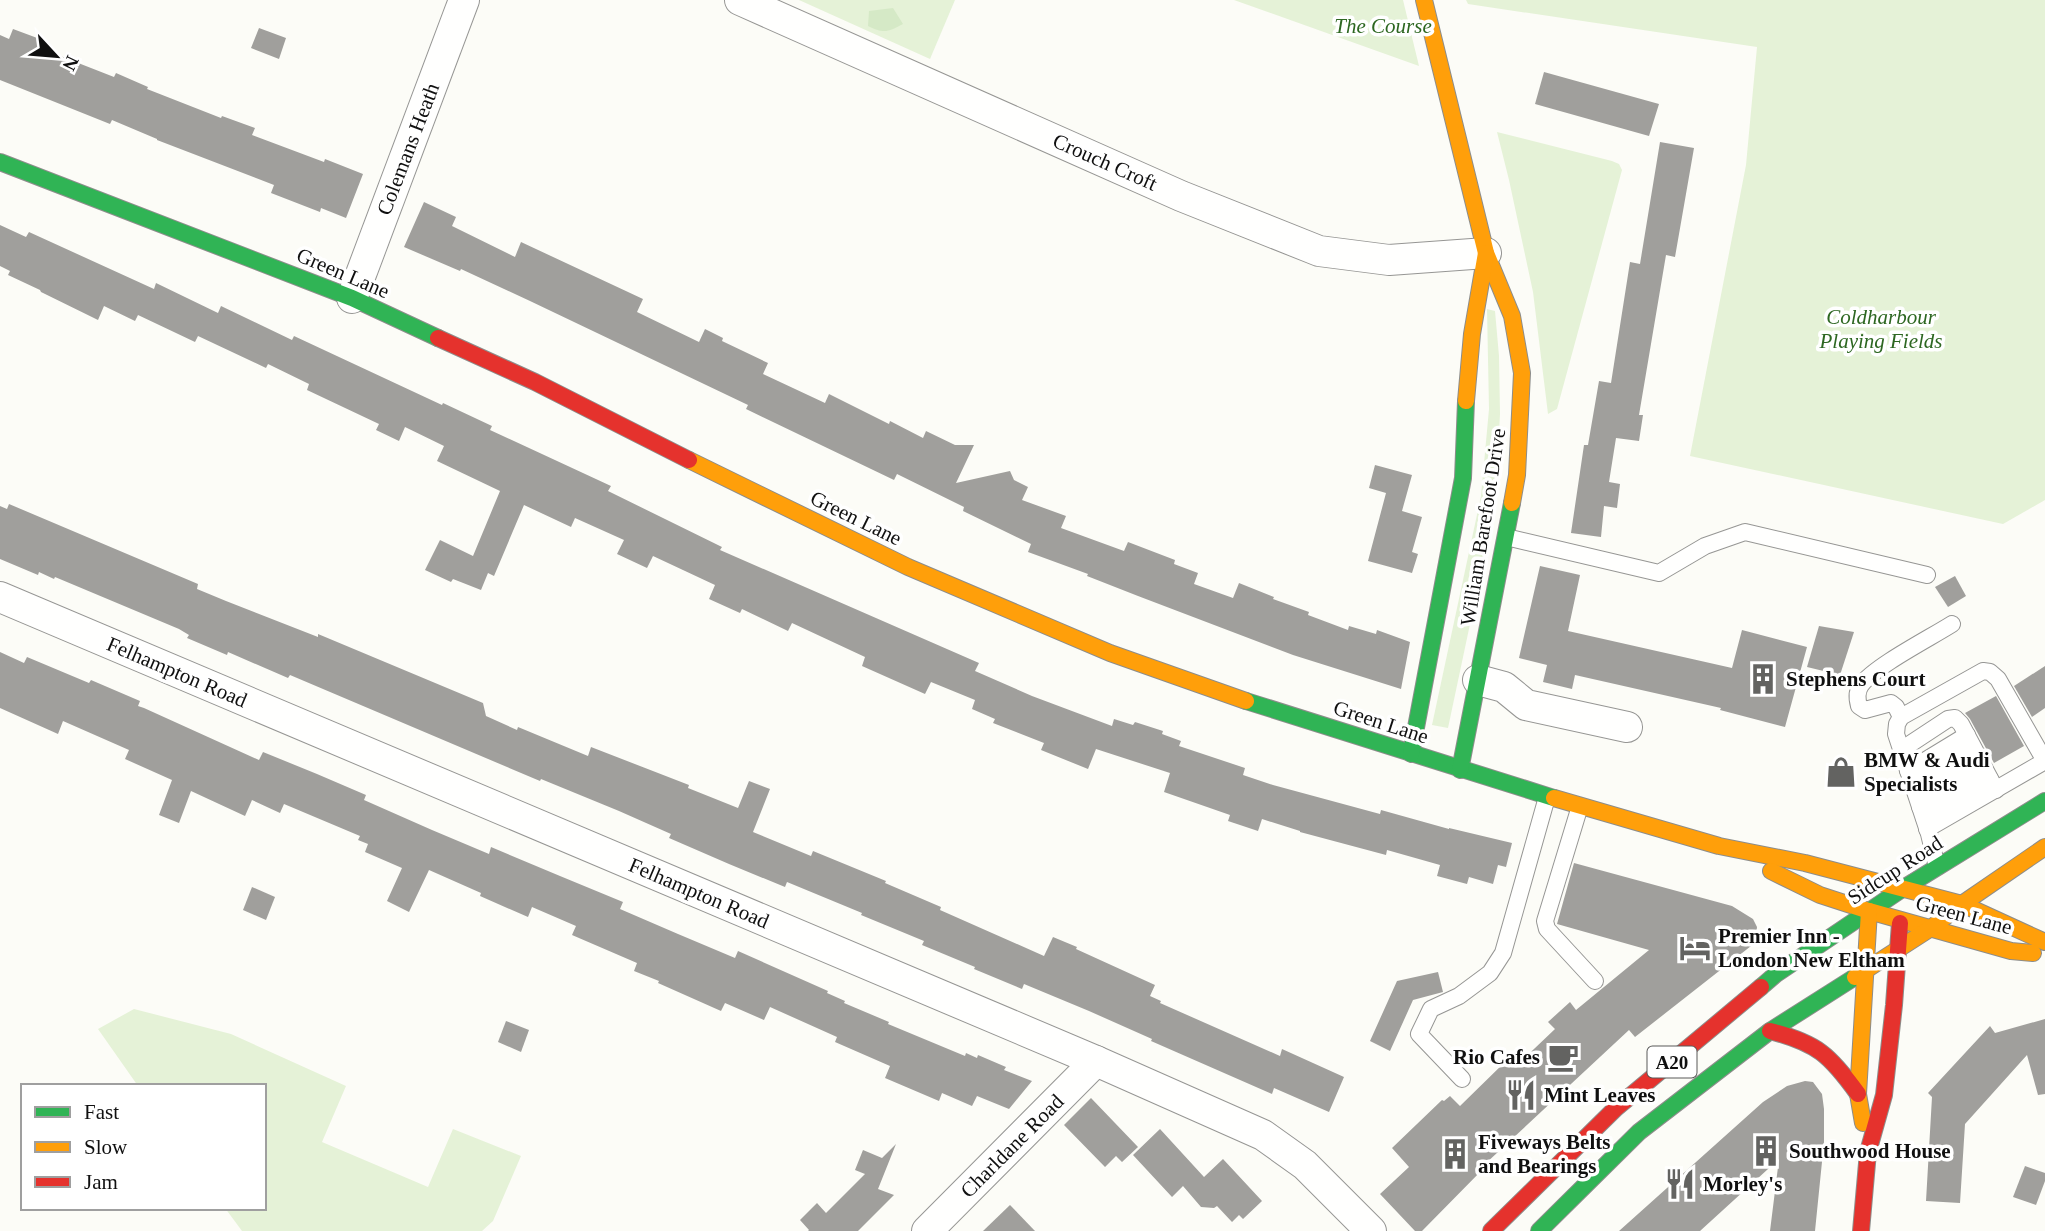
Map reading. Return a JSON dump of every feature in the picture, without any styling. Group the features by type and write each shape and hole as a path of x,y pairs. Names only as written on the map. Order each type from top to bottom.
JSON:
{"main road":[{"name":"William Barefoot Drive","path":"1424,0 1486,253 1512,316 1522,373 1517,475 1461,770"},
{"name":"Green Lane","path":"0,162 352,298 535,382 908,567 1110,653 1226,695 1580,806 1718,846 1805,863 1962,904 2045,942"},
{"name":"William Barefoot Drive","path":"1410,754 1463,478 1472,334 1486,253"},
{"name":"Sidcup Road","path":"1491,1231 1616,1108 1776,974 1902,889 2045,801"},
{"name":"Green Lane","path":"1718,846 1820,895 2011,951 2045,954"},
{"name":"A20","path":"1539,1231 1639,1132 1770,1031 1931,928 2045,847"},
{"path":"1868,1152 1884,1095 1902,889"},
{"path":"1865,1230 1868,1152 1858,1094 1869,911"},
{"path":"1770,1031 1818,1048 1836,1064 1858,1094"}],"street":[{"name":"Colemans Heath","path":"352,298 464,0"},
{"name":"Crouch Croft","path":"740,0 1181,196 1319,251 1389,260 1486,253"},
{"name":"Felhampton Road","path":"0,597 1096,1060 1263,1135 1305,1165 1371,1231"},
{"path":"1478,680 1504,687 1526,705 1627,727"},
{"name":"Charldane Road","path":"928,1231 1096,1060"}],"lane":[{"path":"1506,537 1659,573 1705,546 1745,532 1927,575"},
{"path":"1901,717 1891,703 1865,710 1859,706 1857,697 1860,687 1874,673 1952,624"},
{"path":"1937,867 1896,734 1901,717 1983,671 1990,672 1998,679 2045,761"},
{"path":"1914,789 1978,757 2045,761"},
{"path":"1914,789 1978,757"},
{"path":"1914,789 1978,757"},
{"path":"1914,789 1978,757"},
{"path":"1462,1079 1419,1034 1430,1009 1460,996 1490,973 1503,953 1547,796"},
{"path":"1580,806 1545,920 1547,929 1595,981"}],"green space":[{"path":"799,0 955,0 930,59"},
{"name":"The Course","path":"1234,0 1403,0 1419,66"},
{"name":"Coldharbour Playing Fields","path":"1466,0 2045,0 2045,500 2003,524 1690,456 1746,165 1757,47 1468,4"},
{"path":"893,8 903,24 886,31 868,26 869,11"},
{"path":"1497,132 1612,161 1619,164 1622,170 1557,409 1548,414 1533,292"},
{"path":"1487,309 1495,311 1499,356 1500,414 1495,506 1448,728 1432,725 1481,496 1489,409"},
{"path":"134,1009 231,1034 346,1086 322,1142 428,1187 453,1129 521,1156 493,1221 482,1231 242,1231 226,1210 266,1210 266,1084 137,1084 98,1029"}],"building":[{"path":"259,28 286,38 279,59 251,48"},
{"path":"13,29 48,42 45,50 114,77 116,73 148,87 147,89 221,118 222,116 255,128 252,135 363,174 346,218 321,208 320,212 271,193 274,185 112,120 110,124 0,80 0,35 9,39"},
{"path":"1544,72 1659,104 1649,136 1535,104"},
{"path":"1660,142 1694,148 1675,257 1666,255 1639,415 1643,415 1639,441 1616,438 1609,482 1620,484 1617,508 1604,506 1601,537 1571,533 1584,445 1588,445 1599,381 1611,383 1630,262 1640,264"},
{"path":"424,202 456,217 452,226 515,257 521,242 643,299 637,312 699,342 705,329 723,338 722,341 768,363 763,374 825,403 829,394 923,438 926,431 955,445 974,445 956,483 1010,471 1014,480 1028,487 1022,500 1066,516 1061,528 1124,551 1128,542 1175,560 1174,564 1198,573 1194,584 1233,598 1239,583 1348,630 1349,626 1376,634 1377,630 1410,642 1401,689 1293,655 1028,552 1031,544 963,511 964,507 897,474 894,480 746,409 748,405 530,301 461,269 460,271 404,247"},
{"path":"0,225 26,237 29,232 154,289 156,283 218,313 221,306 292,340 294,336 442,405 443,403 492,426 490,430 611,486 608,491 722,547 720,550 979,663 975,671 1032,696 1112,726 1114,719 1163,731 1162,734 1181,741 1179,746 1245,768 1243,775 1273,785 1380,814 1381,810 1512,843 1506,867 1498,865 1493,884 1469,877 1467,884 1437,876 1440,865 1387,850 1386,855 1262,819 1258,831 1228,821 1230,815 1164,792 1170,773 1096,749 1088,769 1041,750 1044,743 993,723 995,719 972,709 975,700 931,682 925,694 862,666 865,657 792,623 788,631 742,609 740,613 709,599 715,585 653,556 647,568 617,554 624,540 575,518 571,527 524,505 494,576 488,573 481,590 453,579 451,582 425,570 440,540 473,556 500,491 437,461 444,446 405,427 399,441 376,430 379,424 307,390 309,384 268,364 266,368 198,336 195,342 138,315 135,321 104,306 98,320 41,292 8,275 10,271 0,266"},
{"path":"1375,465 1412,475 1402,511 1422,517 1412,552 1418,554 1412,573 1368,561 1386,493 1369,488"},
{"path":"9,504 198,584 197,589 318,637 318,634 483,703 486,716 517,730 518,727 588,756 591,747 689,785 688,788 738,808 749,781 770,789 753,832 811,856 813,851 886,881 885,883 941,907 940,910 1044,956 1053,937 1077,947 1076,949 1155,985 1150,996 1161,1001 1160,1003 1280,1056 1282,1049 1344,1077 1329,1112 1274,1088 1272,1094 1089,1011 1024,984 1022,989 974,969 975,967 922,945 924,941 861,915 862,913 787,882 785,887 669,838 671,834 619,811 541,779 540,781 290,675 288,678 228,652 227,655 187,638 189,635 179,629 55,577 54,579 39,572 38,575 0,559 0,506 7,509"},
{"path":"1540,566 1580,575 1568,631 1732,668 1742,630 1807,647 1785,727 1720,710 1721,708 1575,675 1572,689 1543,682 1547,665 1519,658"},
{"path":"1955,576 1966,596 1948,607 1935,587"},
{"path":"1819,626 1854,632 1840,675 1807,667"},
{"path":"0,652 24,663 27,657 89,683 91,680 140,701 138,706 259,760 263,752 317,774 366,795 364,800 432,830 489,854 491,847 623,902 620,909 735,958 738,951 828,991 827,993 845,1001 844,1003 889,1022 888,1024 965,1056 966,1053 977,1058 978,1055 1006,1067 1004,1070 1032,1081 1009,1109 977,1096 972,1106 942,1093 939,1101 885,1078 890,1066 835,1042 837,1037 770,1007 764,1020 725,1003 721,1011 634,971 637,963 572,935 576,926 532,907 528,917 429,870 409,912 387,901 402,868 365,852 368,844 358,840 360,836 284,804 280,813 252,800 245,816 191,791 179,823 159,815 172,780 125,759 129,750 63,721 58,734 0,708"},
{"path":"2045,666 2045,708 2032,717 2014,686"},
{"path":"1996,696 2024,746 1994,763 1965,713"},
{"path":"1574,863 1732,906 1753,919 1757,927 1756,937 1751,946 1635,1037 1629,1030 1484,1165 1486,1166 1422,1231 1415,1231 1380,1194 1409,1167 1392,1148 1442,1100 1450,1096 1460,1106 1507,1060 1515,1067 1555,1029 1548,1022 1570,1002 1576,1010 1649,950 1557,924"},
{"path":"252,887 275,897 266,920 243,910"},
{"path":"1438,972 1443,992 1413,1000 1390,1051 1370,1041 1397,981"},
{"path":"2045,1019 2045,1094 2038,1095 2027,1055 1965,1124 1960,1203 1926,1201 1932,1097 1928,1093 1990,1026 1995,1033"},
{"path":"506,1021 529,1030 521,1052 498,1042"},
{"name":"Southwood House","path":"1805,1081 1813,1082 1822,1094 1824,1109 1824,1142 1815,1231 1770,1231 1779,1159 1700,1231 1619,1231 1763,1102 1787,1086"},
{"path":"1091,1098 1138,1147 1122,1162 1116,1156 1105,1167 1064,1125"},
{"path":"1160,1129 1204,1177 1223,1159 1262,1201 1243,1219 1239,1215 1232,1222 1217,1206 1201,1207 1183,1186 1172,1197 1133,1155"},
{"path":"896,1144 878,1189 894,1195 858,1231 808,1231 800,1220 817,1203 826,1213 865,1174 855,1170 863,1150 882,1158"},
{"path":"2025,1166 2045,1173 2045,1181 2036,1205 2013,1197"},
{"path":"1010,1205 1035,1231 983,1231"}],"traffic: fast":[{"path":"0,162 352,298 438,338"},
{"path":"1411,754 1463,478 1466,401"},
{"path":"1460,770 1512,503"},
{"path":"1246,701 1554,798"},
{"path":"1761,987 1776,974 1902,889 2045,801"},
{"path":"1539,1231 1639,1132 1770,1031 1855,977"}],"traffic: slow":[{"path":"1424,0 1486,253 1512,316 1522,373 1517,475 1512,503"},
{"path":"1466,401 1472,334 1486,253"},
{"path":"689,460 908,567 1110,653 1246,701"},
{"path":"1554,798 1719,846 1805,863 1962,904 2045,942"},
{"path":"1855,977 1931,928 2045,847"},
{"path":"1771,871 1820,895 1869,911 2011,951 2033,953"},
{"path":"1863,1123 1858,1094 1869,911"}],"traffic: jam":[{"path":"438,338 535,382 689,460"},
{"path":"1861,1231 1868,1152 1884,1095 1900,923"},
{"path":"1491,1231 1616,1108 1761,987"},
{"path":"1770,1031 1800,1040 1821,1052 1839,1069 1858,1094"}],"place":[{"name":"Stephens Court","path":"1763,679"},
{"name":"BMW & Audi Specialists","path":"1841,772"},
{"name":"Premier Inn - London New Eltham","path":"1695,948"},
{"name":"Rio Cafes","path":"1563,1057"},
{"name":"Mint Leaves","path":"1521,1095"},
{"name":"Southwood House","path":"1766,1151"},
{"name":"Fiveways Belts and Bearings","path":"1455,1154"},
{"name":"Morley's","path":"1680,1184"}]}
